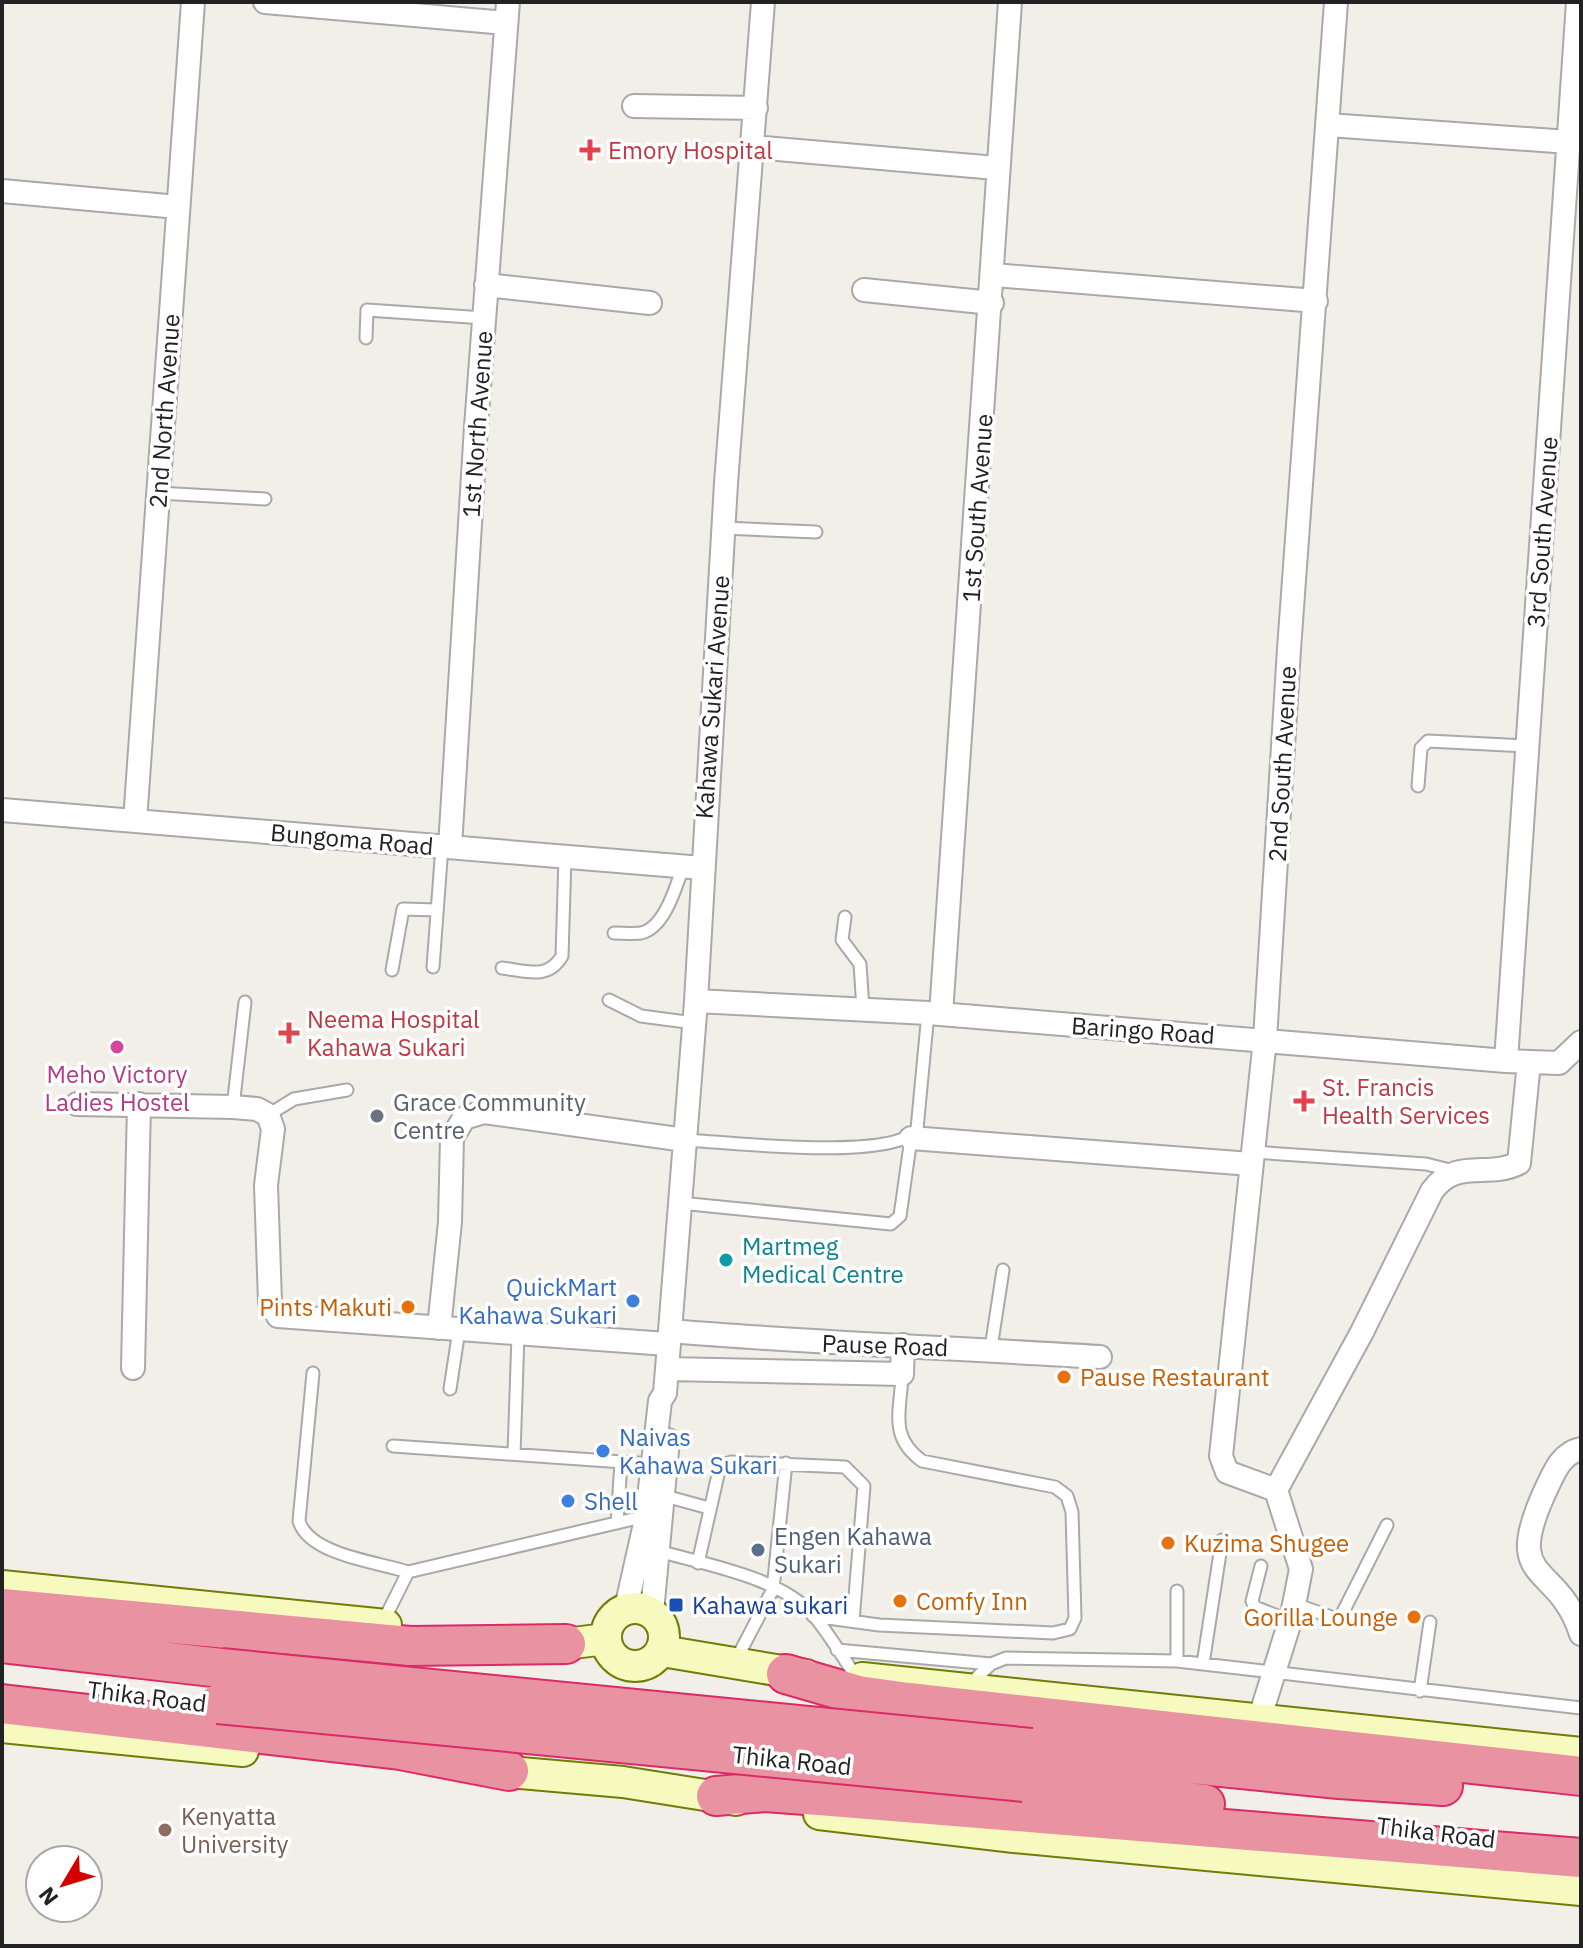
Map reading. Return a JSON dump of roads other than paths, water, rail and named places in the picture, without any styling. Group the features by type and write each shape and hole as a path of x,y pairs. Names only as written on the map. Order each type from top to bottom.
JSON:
{"highway":[{"path":"2,1608 410,1646 566,1644"},
{"name":"Thika Road","path":"2,1643 220,1686"},
{"path":"786,1674 858,1695 896,1700 1581,1776"},
{"name":"Thika Road","path":"2,1678 220,1686 1028,1765 1581,1794"},
{"path":"2,1704 400,1750 509,1771"},
{"name":"Thika Road","path":"1028,1765 1581,1850"},
{"path":"716,1796 765,1792 1581,1858"}],"main road":[{"path":"2,1586 566,1644 734,1664 786,1674 967,1688 1581,1753"},
{"path":"614,1781 631,1654 611,1619 639,1610 662,1627 631,1654"},
{"name":"Thika Road","path":"2,1727 376,1765 509,1771 614,1781 789,1810 1014,1837 1581,1890"}],"street":[{"name":"2nd North Avenue","path":"135,821 193,2"},
{"path":"265,2 507,12"},
{"name":"Kahawa Sukari Avenue","path":"639,1610 652,1464 660,1401 665,1393 695,1012 692,867 723,528 763,2"},
{"name":"1st South Avenue","path":"935,1014 992,303 996,168 1010,2"},
{"name":"2nd South Avenue","path":"1276,1490 1227,1472 1221,1456 1265,1039 1289,649 1336,2"},
{"name":"1st North Avenue","path":"446,847 507,12"},
{"name":"3rd South Avenue","path":"1506,1061 1573,135 1579,13"},
{"path":"634,106 756,108"},
{"path":"1328,125 1573,135"},
{"path":"753,147 996,168"},
{"path":"2,191 178,207"},
{"path":"994,275 1316,301"},
{"path":"486,285 650,303"},
{"path":"864,290 992,303"},
{"name":"Bungoma Road","path":"2,810 692,867"},
{"name":"Baringo Road","path":"695,1012 863,1009 1529,1062 1559,1063 1581,1042"},
{"path":"1259,1720 1293,1612 1301,1569 1276,1490 1362,1332 1432,1191 1443,1176 1455,1172 1508,1168 1519,1163 1529,1062"},
{"path":"77,1104 233,1107 257,1109 268,1115"},
{"path":"133,1368 139,1104"},
{"path":"449,1329 452,1138 464,1118 484,1112 685,1140"},
{"name":"Pause Road","path":"268,1115 273,1129 266,1185 270,1302 278,1316 518,1335 991,1348 1100,1357"},
{"path":"911,1138 1252,1158"},
{"path":"667,1369 902,1374 903,1345"},
{"name":"Kahawa Sukari Avenue","path":"639,1610 659,1551 670,1400 665,1393"},
{"path":"1581,1449 1572,1451 1557,1468 1541,1501 1527,1547 1539,1576 1570,1605 1581,1634"}],"lane":[{"path":"366,338 367,310 484,318"},
{"path":"158,493 265,499"},
{"path":"723,528 816,532"},
{"path":"1418,786 1421,748 1428,741 1527,746"},
{"path":"433,967 446,847"},
{"path":"502,968 546,973 556,967 562,956 565,857"},
{"path":"614,933 651,929 692,867"},
{"path":"392,970 403,909 437,910"},
{"path":"845,917 842,940 860,964 863,1009"},
{"path":"609,1000 641,1016 695,1012"},
{"path":"233,1107 245,1002"},
{"path":"680,1203 891,1224 900,1216 911,1138 917,1129 935,1014"},
{"path":"268,1115 294,1099 347,1090"},
{"path":"685,1140 838,1149 900,1143 911,1138"},
{"path":"1252,1158 1426,1164 1455,1172"},
{"path":"991,1348 1003,1270"},
{"path":"449,1329 450,1389"},
{"path":"514,1454 518,1335"},
{"path":"313,1373 299,1521 302,1532 321,1547 408,1572 647,1515"},
{"path":"813,1616 1053,1633 1070,1629 1075,1618 1072,1512 1067,1496 1055,1487 922,1461 906,1449 898,1427 902,1374"},
{"path":"393,1446 652,1464"},
{"path":"617,1523 621,1462"},
{"path":"698,1563 720,1466 731,1462 845,1467 864,1486 853,1621"},
{"path":"734,1664 773,1589 786,1463"},
{"path":"665,1496 709,1508"},
{"path":"1261,1566 1252,1601 1255,1607 1334,1618 1341,1616 1387,1525"},
{"path":"1203,1664 1222,1540"},
{"path":"659,1551 749,1577 790,1596 813,1616 857,1678"},
{"path":"382,1625 408,1572"},
{"path":"1177,1591 1177,1661"},
{"path":"1420,1691 1430,1622"},
{"path":"837,1650 991,1664"},
{"path":"967,1688 991,1664 1006,1658 1177,1661 1581,1708"}],"place":[{"name":"Emory Hospital","path":"590,150"},
{"name":"Neema Hospital Kahawa Sukari","path":"289,1033"},
{"name":"Meho Victory Ladies Hostel","path":"117,1047"},
{"name":"St. Francis Health Services","path":"1304,1101"},
{"name":"Grace Community Centre","path":"377,1116"},
{"name":"Martmeg Medical Centre","path":"726,1260"},
{"name":"QuickMart Kahawa Sukari","path":"633,1301"},
{"name":"Pints Makuti","path":"408,1307"},
{"name":"Pause Restaurant","path":"1064,1377"},
{"name":"Naivas Kahawa Sukari","path":"603,1451"},
{"name":"Shell","path":"568,1501"},
{"name":"Kuzima Shugee","path":"1168,1543"},
{"name":"Engen Kahawa Sukari","path":"758,1550"},
{"name":"Comfy Inn","path":"900,1601"},
{"name":"Kahawa sukari","path":"676,1605"},
{"name":"Gorilla Lounge","path":"1414,1617"},
{"name":"Kenyatta University","path":"165,1830"}]}
